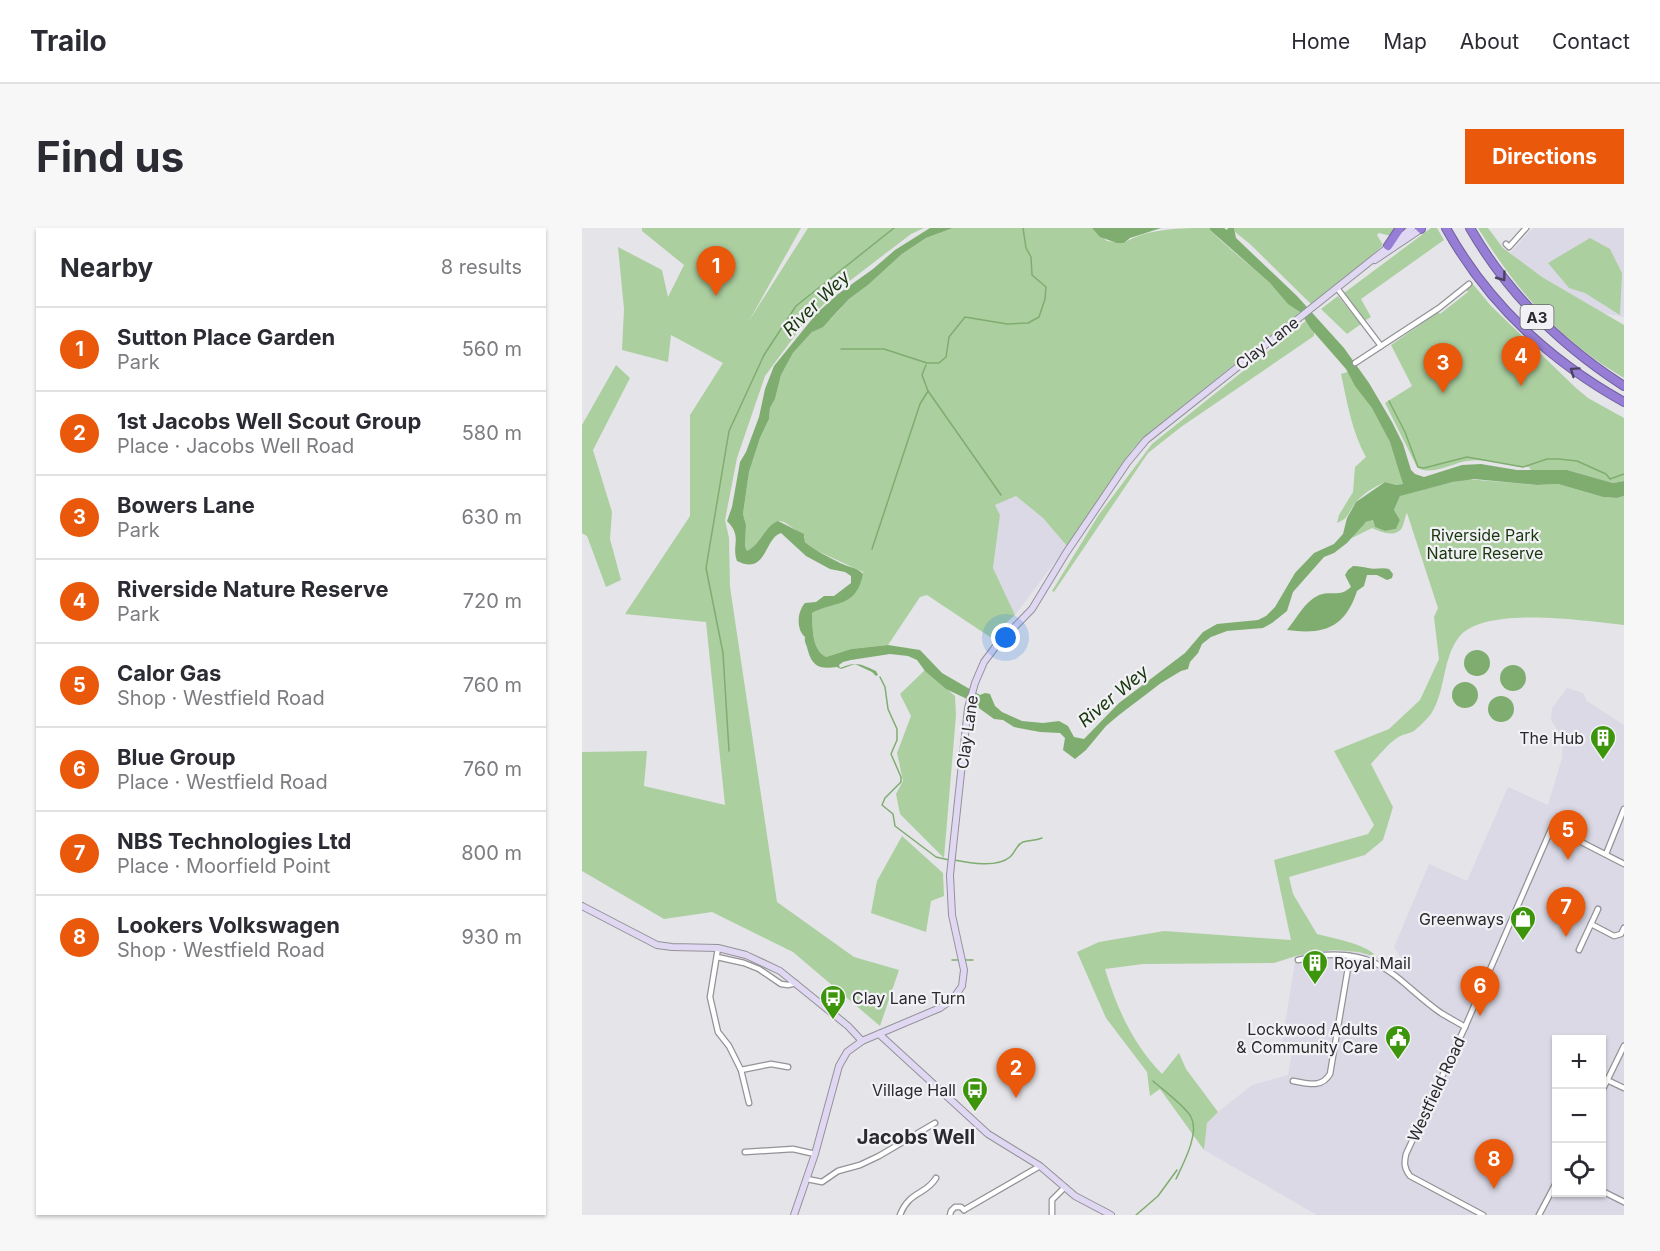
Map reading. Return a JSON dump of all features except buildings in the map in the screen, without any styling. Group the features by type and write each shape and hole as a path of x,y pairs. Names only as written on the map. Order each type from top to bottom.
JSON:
{"highway":[{"path":"1388,246 1400,228"},
{"name":"A3","path":"1446,228 1482,284 1523,329 1576,373 1624,402"},
{"name":"A3","path":"1470,228 1505,281 1535,315 1570,348 1624,386"}],"street":[{"name":"Clay Lane","path":"1372,261 1412,228"},
{"name":"Clay Lane","path":"794,1215 815,1154 841,1062 847,1052 862,1041 940,1008 953,999 962,986 964,970 952,915 951,860 969,703 984,662 996,646 1032,609 1066,553 1138,448 1158,429 1285,328 1372,261 1421,228"},
{"path":"1506,244 1509,247 1526,228"},
{"path":"1355,363 1439,308 1468,284"},
{"path":"1337,288 1381,346"},
{"path":"1624,809 1606,854 1624,864"},
{"name":"Westfield Road","path":"1483,1215 1410,1176 1405,1169 1406,1154 1465,1027 1552,827 1606,854"},
{"path":"582,906 657,945 718,948 746,955 780,971 853,1030 862,1041"},
{"path":"1579,950 1598,909"},
{"path":"1591,924 1614,936 1621,934 1624,928"},
{"path":"718,948 710,997 718,1032 729,1046 741,1070 749,1103"},
{"path":"1298,960 1326,955 1350,956 1368,960 1387,968 1440,1013 1465,1027"},
{"path":"1293,1081 1316,1085 1326,1080 1330,1074 1350,956"},
{"path":"717,957 759,969 781,984 796,983"},
{"path":"879,1034 978,1125 1040,1166 1080,1199 1111,1215"},
{"path":"1603,1089 1624,1046"},
{"path":"741,1070 771,1064 788,1068"},
{"path":"1607,1080 1624,1088"},
{"path":"807,1179 822,1182 838,1171 860,1165 935,1124"},
{"path":"746,1152 793,1149 815,1154"},
{"path":"950,1215 955,1207 961,1207 965,1213 1040,1166"},
{"path":"900,1215 907,1200 932,1185 936,1178"},
{"path":"1052,1215 1052,1200 1065,1188"},
{"path":"1539,1215 1552,1190"},
{"path":"1606,1193 1624,1202"}],"shaded area":[{"path":"930,228 953,228 926,238 902,254 849,299 823,327 812,332 793,353 781,375 775,399 770,408 769,419 749,472 743,514 746,525 745,546 747,551 756,544 769,527 778,521 804,534 805,542 818,551 863,574 856,593 850,598 812,613 815,643 826,657 851,649 888,645 920,650 942,673 980,695 990,694 995,706 1002,712 1022,721 1043,723 1059,721 1068,726 1074,737 1084,739 1119,703 1185,653 1203,632 1217,624 1258,620 1266,616 1275,607 1295,573 1314,553 1334,544 1343,534 1347,518 1356,502 1385,482 1403,484 1390,442 1372,408 1355,386 1346,369 1311,329 1300,312 1288,304 1270,283 1210,228 1227,230 1234,228 1236,238 1297,296 1344,348 1369,383 1392,422 1403,444 1411,470 1415,474 1424,477 1462,465 1481,464 1517,470 1567,470 1613,483 1624,481 1624,496 1617,498 1603,497 1558,484 1537,485 1474,479 1400,496 1394,510 1400,520 1396,529 1385,531 1375,527 1373,520 1366,522 1347,543 1324,557 1293,592 1287,611 1263,628 1227,631 1211,637 1202,644 1188,669 1161,683 1119,715 1075,759 1063,750 1065,738 1060,733 1014,727 1003,720 994,719 965,698 946,689 925,671 917,660 908,656 890,654 851,660 839,665 840,668 855,664 841,669 826,668 815,664 800,630 799,620 800,611 805,603 816,602 824,596 834,596 851,583 851,576 845,572 830,569 806,556 781,533 775,536 760,560 754,564 737,561 736,536 727,521 732,507 740,462 759,417 765,389 774,366 817,313 838,294 895,250"},
{"path":"1092,228 1161,228 1130,238 1124,243 1117,243 1100,237"},
{"path":"1533,228 1624,228 1624,317 1603,313 1542,277 1510,253"},
{"path":"1016,496 1043,518 1067,546 1015,615 993,569 1000,515 994,505"},
{"path":"1353,566 1389,569 1393,574 1392,578 1387,580 1377,575 1367,575 1364,586 1357,591 1346,613 1331,626 1312,631 1287,630 1314,598 1319,595 1343,592 1351,587 1345,575"},
{"path":"1477,650 1486,654 1490,663 1486,672 1477,676 1468,672 1464,663 1468,654"},
{"path":"855,664 876,671 878,675 876,676"},
{"path":"1513,665 1522,669 1526,678 1522,687 1513,691 1504,687 1500,678 1504,669"},
{"path":"1465,682 1474,686 1478,695 1474,704 1465,708 1456,704 1452,695 1456,686"},
{"path":"1567,688 1583,693 1587,701 1624,725 1624,1215 1317,1215 1204,1150 1207,1123 1218,1112 1252,1085 1288,1075 1293,1046 1282,1042 1296,956 1333,950 1359,952 1377,957 1393,967 1403,962 1394,947 1429,864 1467,881 1508,787 1548,805 1562,758 1563,739 1551,720 1552,708"},
{"path":"1501,696 1510,700 1514,709 1510,718 1501,722 1492,718 1488,709 1492,700"}],"green space":[{"path":"642,228 801,228 749,321 808,228 924,228 911,234 843,286 805,322 765,376 737,458 725,520 729,538 730,587 777,902 854,957 899,970 880,1026 793,952 712,912 664,919 582,871 582,752 647,751 644,786 725,805 706,622 625,614 690,516 690,415 723,363 671,335 668,362 622,350 624,309 618,247 662,270 668,297 684,265 642,231"},
{"path":"953,228 1092,228 1107,241 1124,243 1143,234 1154,232 1210,228 1217,237 1300,312 1151,431 1133,449 1067,546 1043,518 1016,496 995,505 1000,515 993,568 1015,615 990,637 927,595 920,597 888,645 851,649 826,657 815,643 812,613 850,596 856,591 863,572 813,549 805,542 805,536 779,521 747,551 745,546 746,525 743,514 749,472 769,419 770,408 775,399 781,375 793,353 812,332 831,319 849,299 902,254 926,238"},
{"path":"1234,228 1395,228 1391,236 1379,233 1377,235 1383,245 1354,272 1311,304 1235,232"},
{"path":"1431,228 1437,228 1444,240 1361,299 1371,317 1364,321 1344,293"},
{"path":"1478,228 1488,228 1503,248 1542,277 1624,325 1624,378 1579,347 1541,312 1508,273"},
{"path":"1590,238 1610,249 1622,273 1620,315 1585,293 1569,288 1548,263"},
{"path":"1472,283 1491,306 1576,388 1588,398 1624,418 1624,481 1613,483 1567,470 1531,470 1529,467 1482,461 1467,461 1428,471 1417,467 1385,403 1412,386 1391,345 1438,312 1440,314 1468,292 1466,289"},
{"path":"1338,296 1361,324 1347,334 1321,309"},
{"path":"1307,320 1314,331 1314,336 1181,427 1148,453 1054,592 1052,591 1098,516 1152,444"},
{"path":"616,365 630,378 593,450 612,512 610,539 621,580 606,587 587,536 582,533 582,425"},
{"path":"1348,372 1382,424 1395,454 1403,484 1385,482 1374,488 1360,498 1347,516 1337,523 1339,515 1353,492 1355,467 1366,457 1345,395 1341,374"},
{"name":"Riverside Park Nature Reserve","path":"1466,479 1537,485 1558,484 1603,497 1624,496 1624,625 1562,619 1513,618 1490,621 1472,627 1459,637 1450,655 1436,705 1431,714 1414,731 1394,740 1371,764 1393,807 1383,840 1365,855 1289,877 1293,894 1317,934 1365,948 1377,957 1359,952 1333,950 1296,956 1274,963 1143,964 1105,969 1127,1025 1152,1063 1162,1074 1179,1053 1186,1069 1218,1112 1207,1123 1204,1150 1160,1089 1150,1096 1147,1072 1106,1018 1077,952 1099,942 1164,931 1291,940 1274,860 1368,834 1374,825 1334,751 1389,729 1420,700 1439,659 1434,617 1438,608 1407,513 1402,528 1396,533 1388,533 1372,528 1352,538 1360,526 1373,520 1375,527 1385,531 1396,529 1400,520 1394,510 1400,496"},
{"path":"925,670 955,696 956,715 944,858 900,814 896,794 903,781 897,753 911,716 900,694"},
{"path":"902,836 943,873 944,896 931,901 926,932 871,913 877,881"}],"waterway":[{"name":"River Wey","path":"729,751 723,653 706,568 729,431 764,355 796,306 894,228"},
{"path":"841,349 884,349 927,363 939,363 946,357 949,337 965,317 1007,324 1028,323 1039,317 1046,287 1032,275 1031,257 1026,248 1023,228"},
{"path":"926,365 922,375 928,391 1001,495"},
{"path":"872,549 920,404 928,391"},
{"path":"1389,401 1405,432 1418,467 1424,468 1467,457 1523,467 1547,459 1559,459 1577,461 1606,474 1610,479 1624,474"},
{"path":"880,677 885,687 888,709 897,729 897,740 891,754 901,777 901,782 885,798 882,805 893,814 895,826 936,857 949,860"},
{"path":"954,860 983,864 998,863 1010,857 1023,842 1042,838"},
{"path":"952,960 960,960"},
{"path":"964,960 973,960"},
{"path":"1153,1081 1185,1109 1193,1124 1190,1148 1176,1179"},
{"path":"1136,1215 1158,1196 1177,1170"}],"place":[{"name":"Sutton Place Garden","path":"716,296"},
{"name":"Riverside Nature Reserve","path":"1521,386"},
{"name":"Bowers Lane","path":"1443,393"},
{"name":"The Hub","path":"1603,761"},
{"name":"Calor Gas","path":"1568,860"},
{"name":"NBS Technologies Ltd","path":"1566,937"},
{"name":"Greenways","path":"1523,942"},
{"name":"Royal Mail","path":"1315,986"},
{"name":"Blue Group","path":"1480,1016"},
{"name":"Clay Lane Turn","path":"833,1021"},
{"name":"Lockwood Adults & Community Care","path":"1398,1061"},
{"name":"1st Jacobs Well Scout Group","path":"1016,1098"},
{"name":"Village Hall","path":"975,1113"},
{"name":"Lookers Volkswagen","path":"1494,1189"}],"district":[{"name":"Jacobs Well","path":"916,1137"}]}
